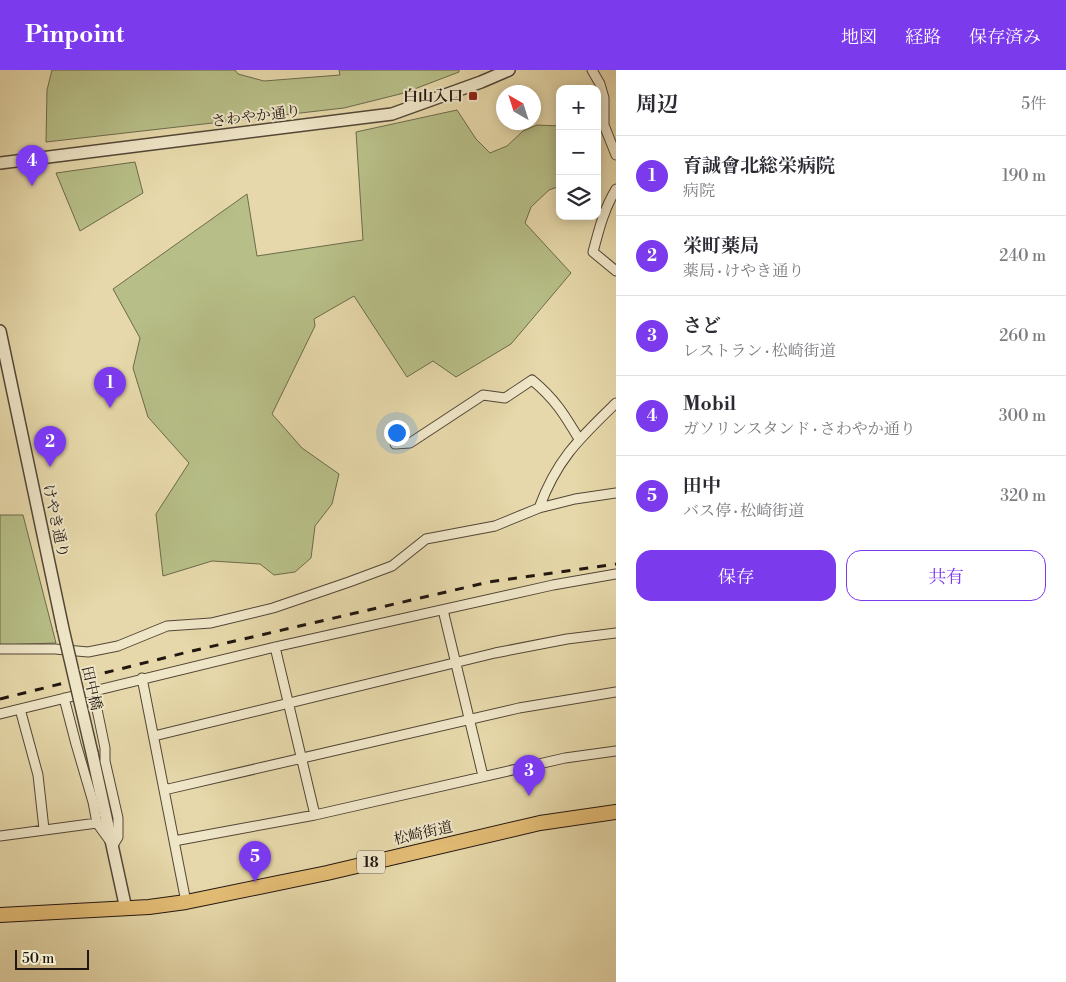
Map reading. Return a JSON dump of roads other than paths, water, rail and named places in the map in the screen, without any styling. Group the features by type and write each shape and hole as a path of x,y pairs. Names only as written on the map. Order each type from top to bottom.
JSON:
{"main road":[{"name":"松崎街道","path":"0,915 126,909 186,902 327,873 540,823 616,812"}],"street":[{"name":"さわやか通り","path":"0,163 392,114 509,70"},
{"path":"592,70 600,84 604,98 604,125 616,155"},
{"path":"616,189 600,222 594,252 616,270"},
{"name":"けやき通り","path":"0,331 63,629"},
{"path":"394,444 410,443 483,395 505,398 532,380 560,408 579,439"},
{"path":"539,508 555,470 579,439 616,403"},
{"path":"0,649 55,649 88,652 118,646 167,626 211,623 273,608 392,566 426,539 495,526 539,508 593,495 616,493"},
{"path":"0,714 276,647 562,584 616,574"},
{"path":"443,610 483,776"},
{"name":"田中橋","path":"63,629 113,845"},
{"path":"154,736 456,663 567,639 616,633"},
{"path":"276,647 315,815"},
{"path":"142,678 186,902"},
{"path":"93,690 105,748 105,761 118,818 118,837 113,845"},
{"path":"164,790 518,708 616,692"},
{"path":"64,698 94,802 97,823 113,845 126,909"},
{"path":"20,709 38,775 44,830"},
{"path":"174,841 315,815 565,758 616,751"},
{"path":"0,836 97,823"}],"railway":[{"path":"0,699 192,651 489,582 616,564"}],"place":[{"name":"白山入口","path":"473,96"},
{"name":"Mobil","path":"32,186"},
{"name":"育誠會北総栄病院","path":"110,408"},
{"name":"栄町薬局","path":"50,467"},
{"name":"さど","path":"529,796"},
{"name":"田中","path":"255,882"}]}
